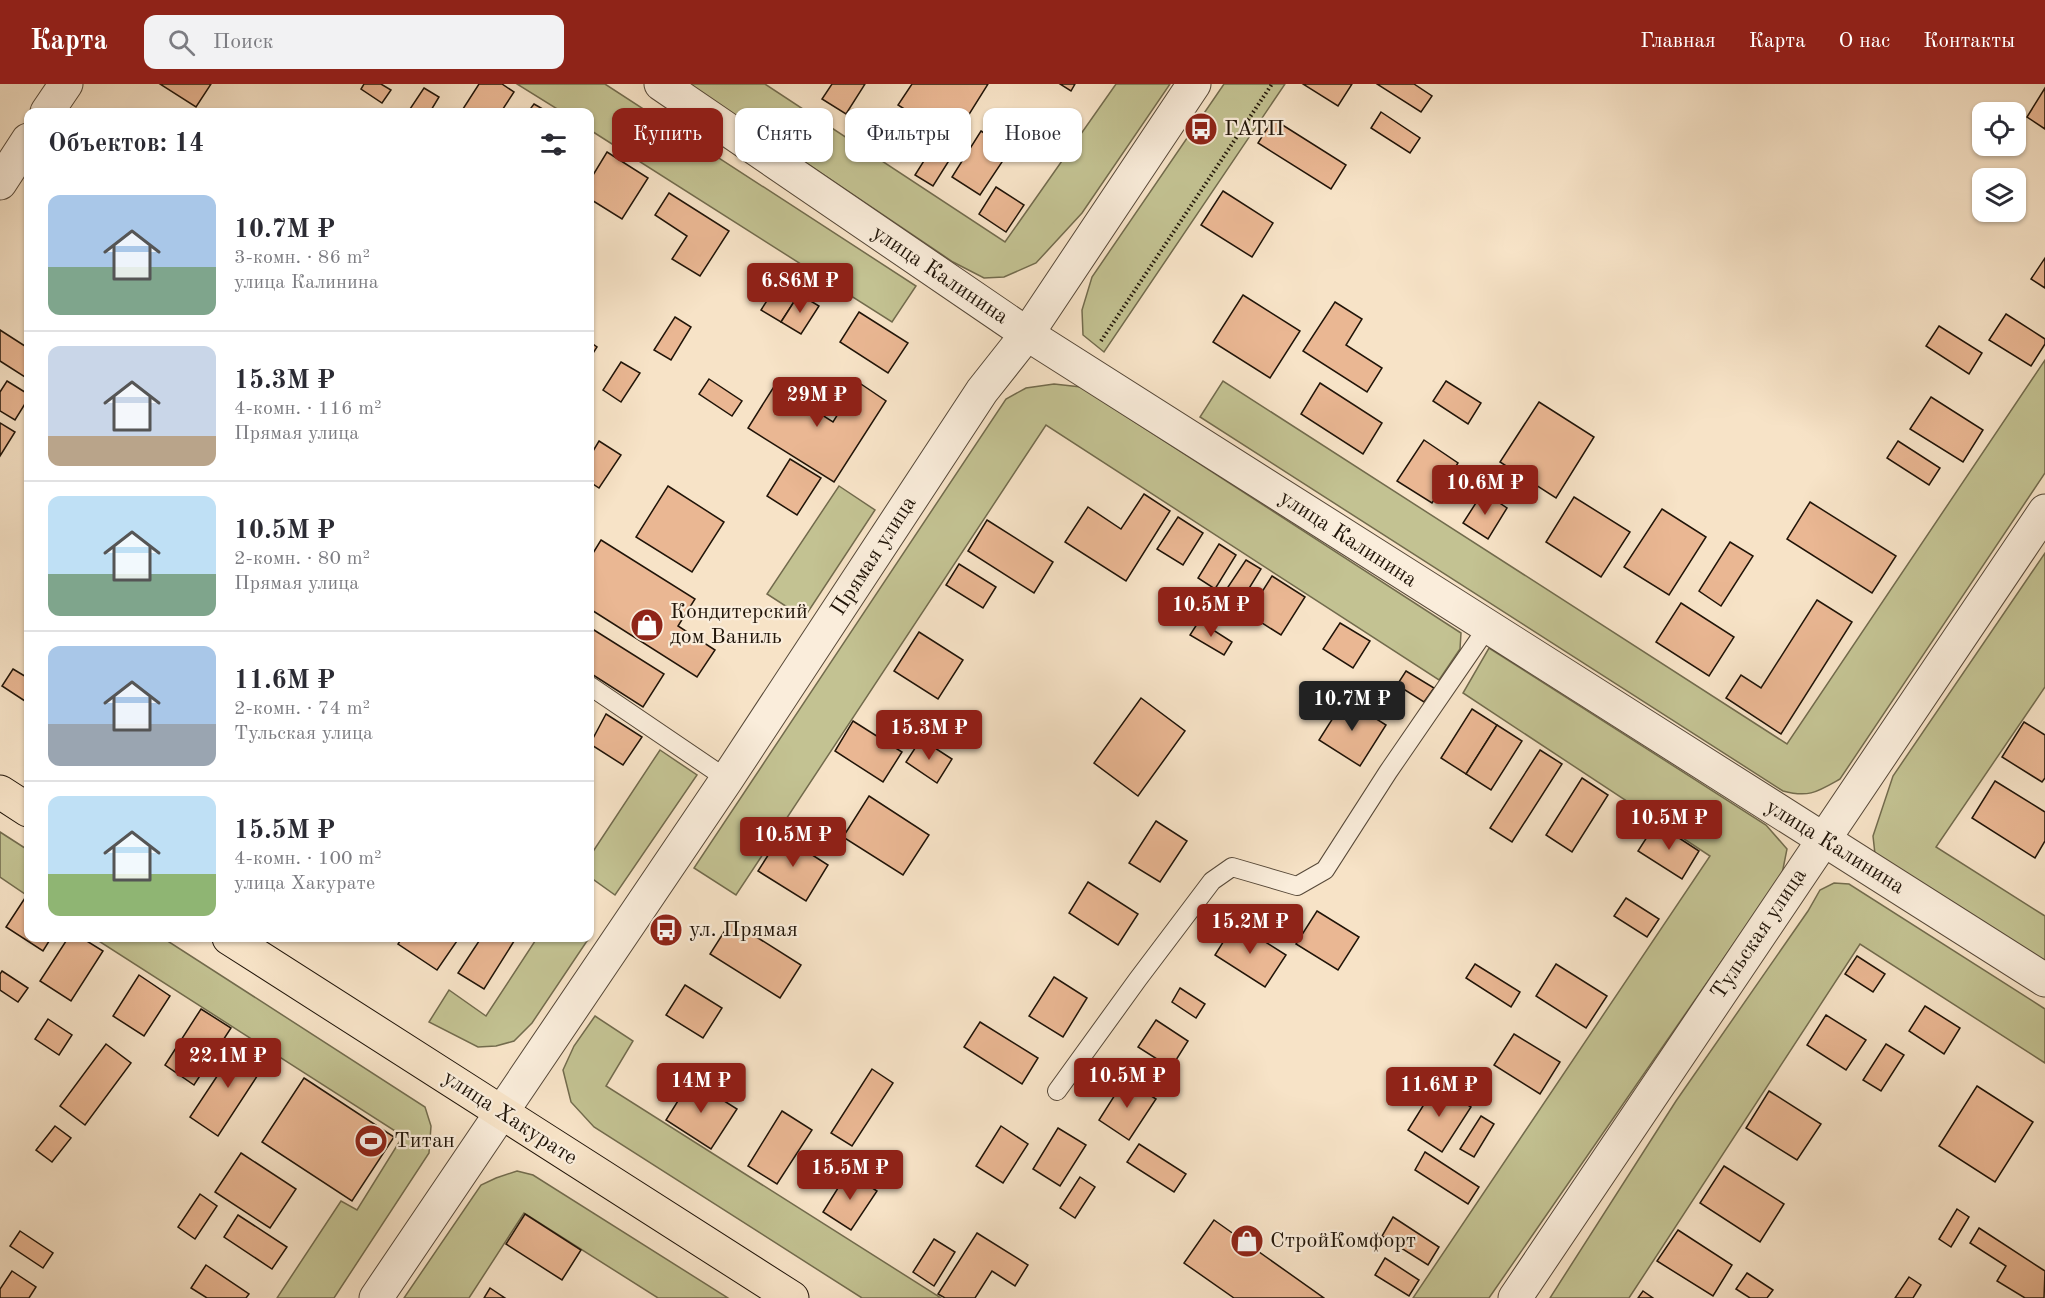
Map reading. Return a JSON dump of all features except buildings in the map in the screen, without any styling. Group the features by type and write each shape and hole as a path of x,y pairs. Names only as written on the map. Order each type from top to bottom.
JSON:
{"main road":[{"path":"0,792 24,807"},
{"name":"улица Хакурате","path":"235,942 792,1298"}],"street":[{"path":"50,108 66,84"},
{"name":"улица Калинина","path":"661,84 1027,334 2045,980"},
{"name":"Прямая улица","path":"376,1298 727,779 982,391 1027,334 1194,84"},
{"path":"0,183 24,146"},
{"name":"Тульская улица","path":"1515,1298 2045,511"}],"lane":[{"path":"1057,1091 1212,881 1232,867 1297,886 1325,870 1388,772 1487,628"},
{"path":"594,689 727,779"}],"path":[{"path":"1100,343 1272,84"}],"shaded area":[{"path":"517,84 605,84 642,108 612,108 612,144 594,133 594,108 556,108"},
{"path":"689,84 765,84 801,108 735,108 735,115"},
{"path":"1116,84 1170,84 1082,213 1036,263 1004,277 984,278 953,262 805,162 833,162 833,129 845,137 845,162 883,162 1005,242 1061,162 1082,162 1082,132"},
{"path":"1224,84 1285,84 1104,352 1083,335 1082,310 1092,277"},
{"path":"723,161 916,286 892,322 640,162"},
{"path":"2045,360 2045,473 1840,779 1806,794 1783,791 1200,417 1223,381 1787,744"},
{"path":"1054,384 1081,387 1461,633 1460,649 1439,680 1046,425 736,895 694,868 1006,399 1026,388"},
{"path":"839,486 875,510 804,618 767,594"},
{"path":"2045,553 2045,687 1936,847 2045,916 2045,962 1875,854 1873,836 1893,776"},
{"path":"1489,648 1766,825 1787,849 1782,874 1489,1298 1413,1298 1710,856 1463,693"},
{"path":"660,750 697,775 615,895 594,880 594,850"},
{"path":"0,832 24,847 24,893 0,877"},
{"path":"1834,883 1849,884 2045,1009 2045,1063 1860,944 1629,1298 1550,1298 1676,1101 1808,911 1820,890"},
{"path":"100,942 169,942 425,1107 431,1126 429,1153 334,1298 277,1298 341,1201 357,1210 403,1136"},
{"path":"534,942 586,942 532,1023 514,1041 496,1046 478,1047 429,1022 449,990 486,1016"},
{"path":"595,1016 633,1041 606,1086 941,1298 862,1298 594,1127 571,1102 563,1070 574,1046"},
{"path":"517,1171 533,1175 728,1298 658,1298 524,1213 469,1298 404,1298 481,1185"}],"place":[{"name":"ГАТП","path":"1201,129"},
{"name":"Кондитерский дом Ваниль","path":"647,625"},
{"name":"ул. Прямая","path":"666,930"},
{"name":"Титан","path":"371,1141"},
{"name":"СтройКомфорт","path":"1247,1241"}]}
